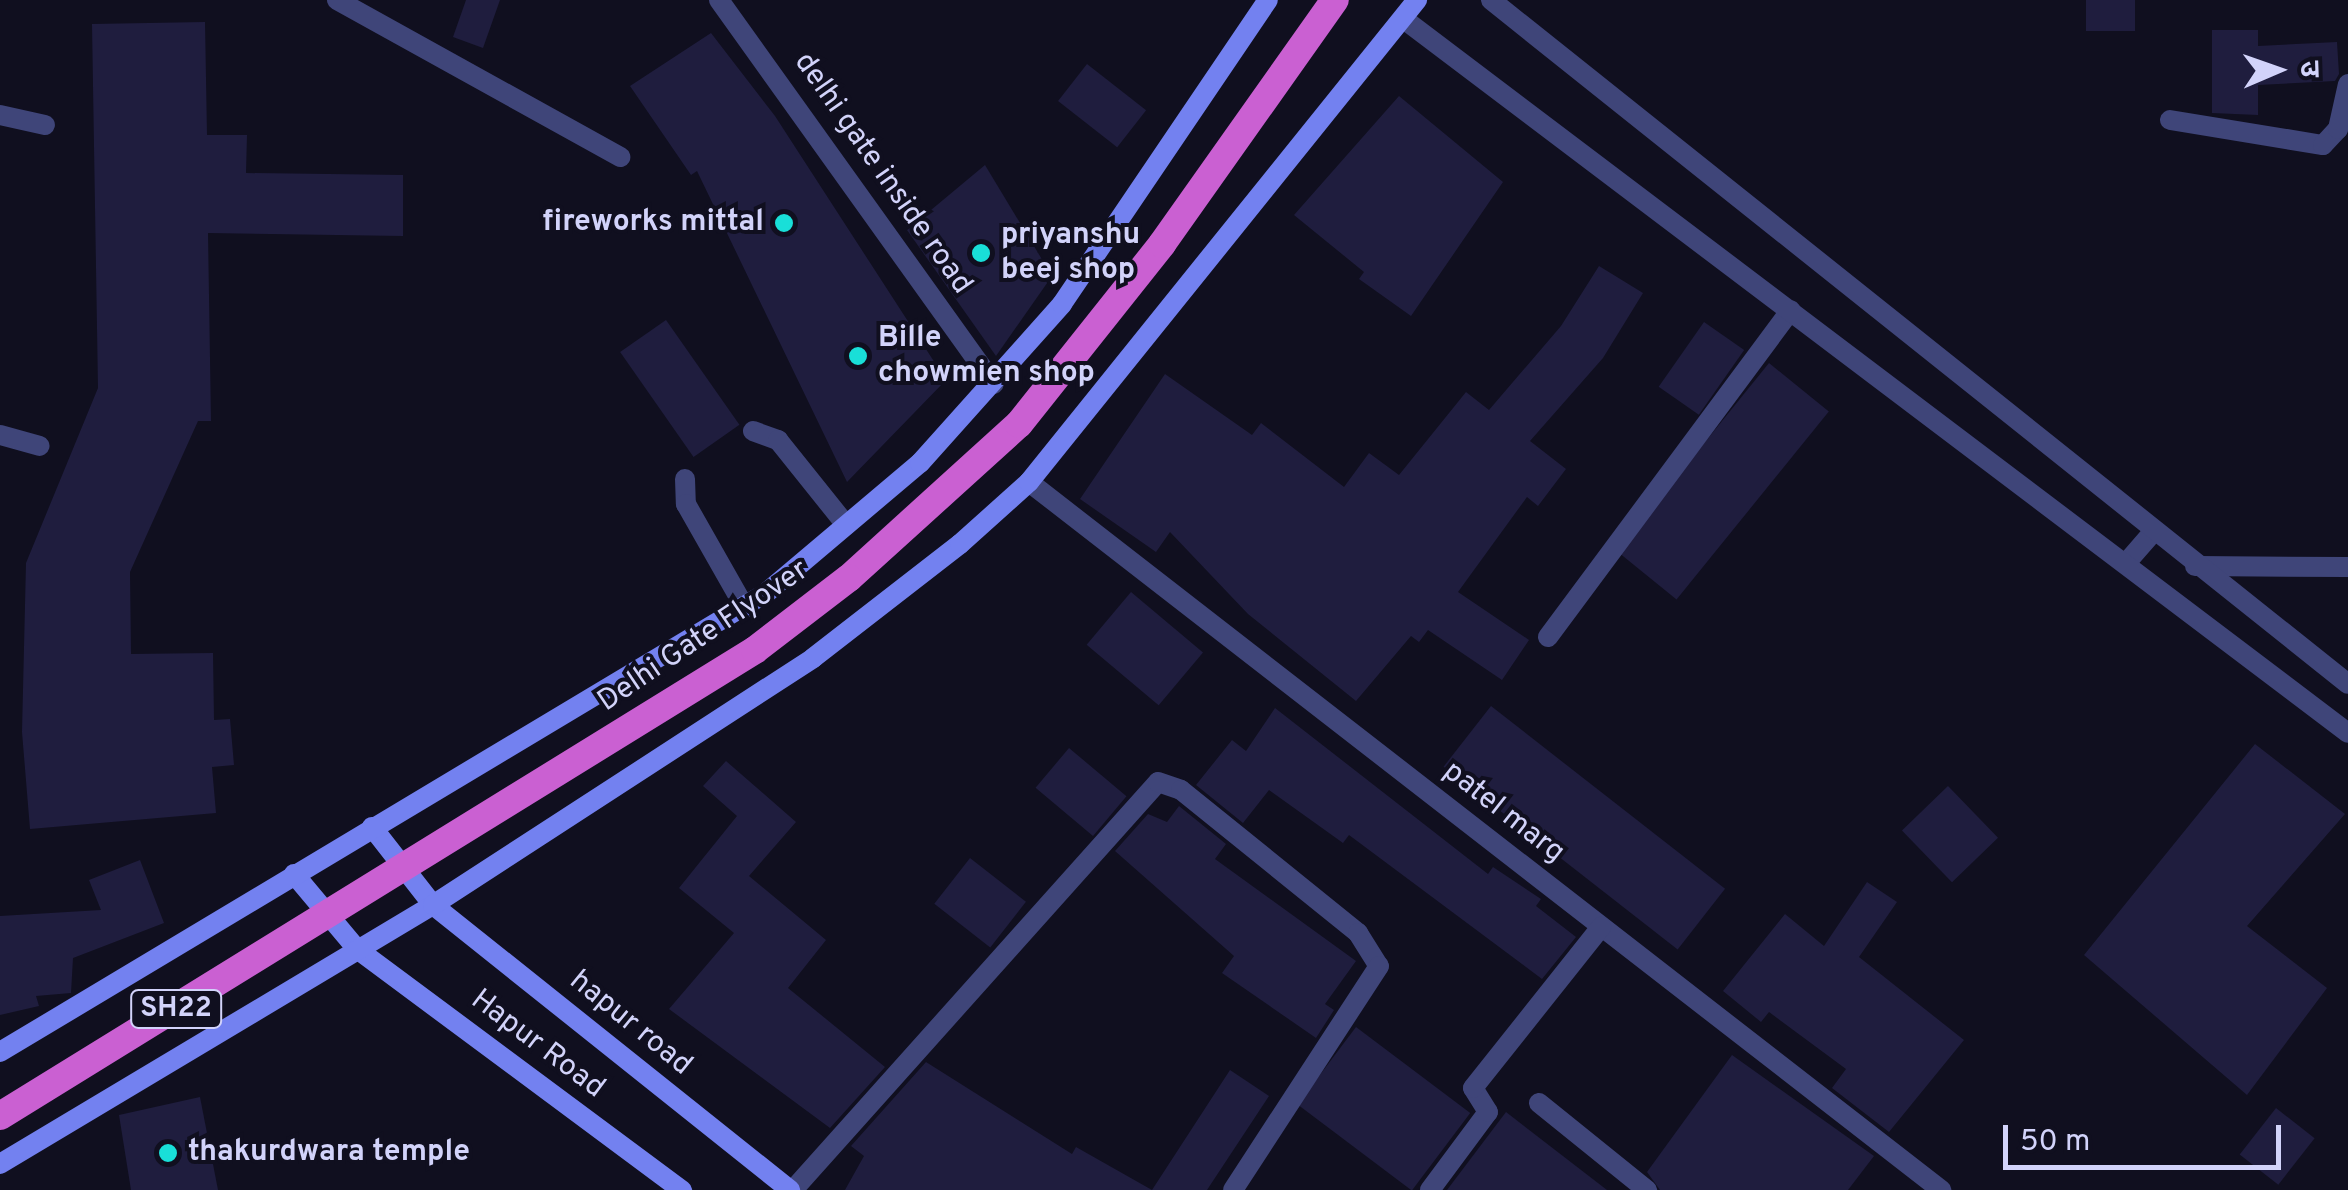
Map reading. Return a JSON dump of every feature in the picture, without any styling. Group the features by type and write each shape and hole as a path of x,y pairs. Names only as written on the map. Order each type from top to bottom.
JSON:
{"highway":[{"name":"Delhi Gate Flyover","path":"0,1116 755,650 850,578 1005,437 1162,244 1335,0"}],"main road":[{"path":"0,1052 745,608 846,526 994,384 1062,304 1268,0"},
{"path":"0,1164 433,905 814,658 1029,482 1405,20 1417,0"},
{"name":"hapur road","path":"372,827 433,905 791,1190"},
{"name":"Hapur Road","path":"294,874 357,949 682,1190"}],"street":[{"path":"338,0 620,158"},
{"name":"delhi gate inside road","path":"719,0 994,384"},
{"path":"1491,0 2152,534 2348,684"},
{"path":"1405,20 2127,562 2348,733"},
{"path":"2170,120 2323,145 2338,129 2348,84"},
{"path":"0,115 45,125"},
{"path":"1548,637 1791,310"},
{"path":"753,431 778,440 846,526"},
{"path":"0,436 40,446"},
{"path":"685,479 686,504 745,608"},
{"name":"patel marg","path":"1029,482 1941,1190"},
{"path":"2127,562 2152,534"},
{"path":"2195,566 2348,567"},
{"path":"791,1190 1158,782 1181,790 1358,933 1379,966 1233,1190"},
{"path":"1430,1190 1488,1112 1473,1088 1601,927"},
{"path":"1539,1103 1647,1190"}],"building":[{"path":"466,0 500,0 483,48 453,37"},
{"path":"2086,0 2135,0 2135,31 2086,31"},
{"path":"205,22 207,135 247,135 246,173 403,175 403,236 208,233 211,421 198,421 130,572 131,654 213,653 214,720 230,719 234,765 212,767 216,813 30,829 22,732 26,563 98,388 92,24"},
{"path":"2212,30 2258,30 2258,46 2337,42 2339,74 2335,81 2258,85 2258,115 2212,113"},
{"path":"711,33 775,116 946,380 847,482 697,171 691,175 630,86"},
{"path":"1087,64 1146,110 1117,147 1058,101"},
{"path":"1399,96 1503,182 1411,316 1359,279 1364,272 1294,215"},
{"name":"priyanshu beej shop","path":"985,165 1052,276 996,356 907,230"},
{"path":"1599,266 1643,293 1603,358 1530,441 1566,469 1538,506 1527,497 1458,592 1529,640 1502,680 1428,630 1419,642 1411,636 1356,701 1248,614 1170,532 1156,552 1080,499 1165,374 1252,435 1261,423 1344,487 1369,453 1399,475 1466,392 1489,410 1561,326"},
{"path":"666,320 739,425 694,457 620,352"},
{"path":"1704,322 1744,350 1699,415 1659,387"},
{"path":"1769,363 1829,411 1677,600 1617,551"},
{"path":"1131,592 1203,652 1159,705 1087,645"},
{"path":"1491,706 1725,889 1678,950 1444,767"},
{"path":"1275,708 1488,874 1493,867 1541,899 1536,906 1576,937 1542,979 1349,835 1343,843 1269,790 1243,823 1196,785 1232,740 1246,751"},
{"path":"2255,744 2345,814 2247,926 2327,988 2247,1095 2084,955"},
{"path":"1069,748 1126,796 1093,836 1036,788"},
{"path":"726,761 796,822 749,876 826,940 788,988 885,1067 830,1128 669,1009 734,933 679,888 737,816 703,786"},
{"path":"1948,786 1998,838 1952,882 1902,830"},
{"path":"1179,806 1226,844 1215,859 1356,961 1325,1004 1334,1010 1316,1038 1222,973 1234,956 1115,851 1148,814 1167,822"},
{"path":"970,858 1026,902 990,947 934,904"},
{"path":"140,860 164,923 73,958 71,993 36,996 39,1006 0,1015 0,916 101,910 89,880"},
{"path":"1867,882 1897,902 1859,957 1964,1040 1889,1132 1832,1088 1846,1069 1769,1012 1761,1022 1723,991 1785,914 1824,946"},
{"path":"1356,1027 1470,1113 1411,1190 1298,1104"},
{"path":"1732,1055 1874,1156 1848,1190 1660,1190 1647,1172"},
{"path":"926,1062 1072,1154 1076,1147 1152,1190 845,1190 864,1156 851,1146"},
{"path":"1230,1070 1269,1096 1207,1190 1152,1190"},
{"name":"thakurdwara temple","path":"200,1097 218,1190 131,1190 119,1115"},
{"path":"2276,1108 2315,1138 2278,1185 2240,1154"},
{"path":"1506,1112 1607,1190 1447,1190"}],"place":[{"name":"fireworks mittal","path":"784,223"},
{"name":"priyanshu beej shop","path":"981,253"},
{"name":"Bille chowmien shop","path":"858,356"},
{"name":"thakurdwara temple","path":"168,1153"}]}
